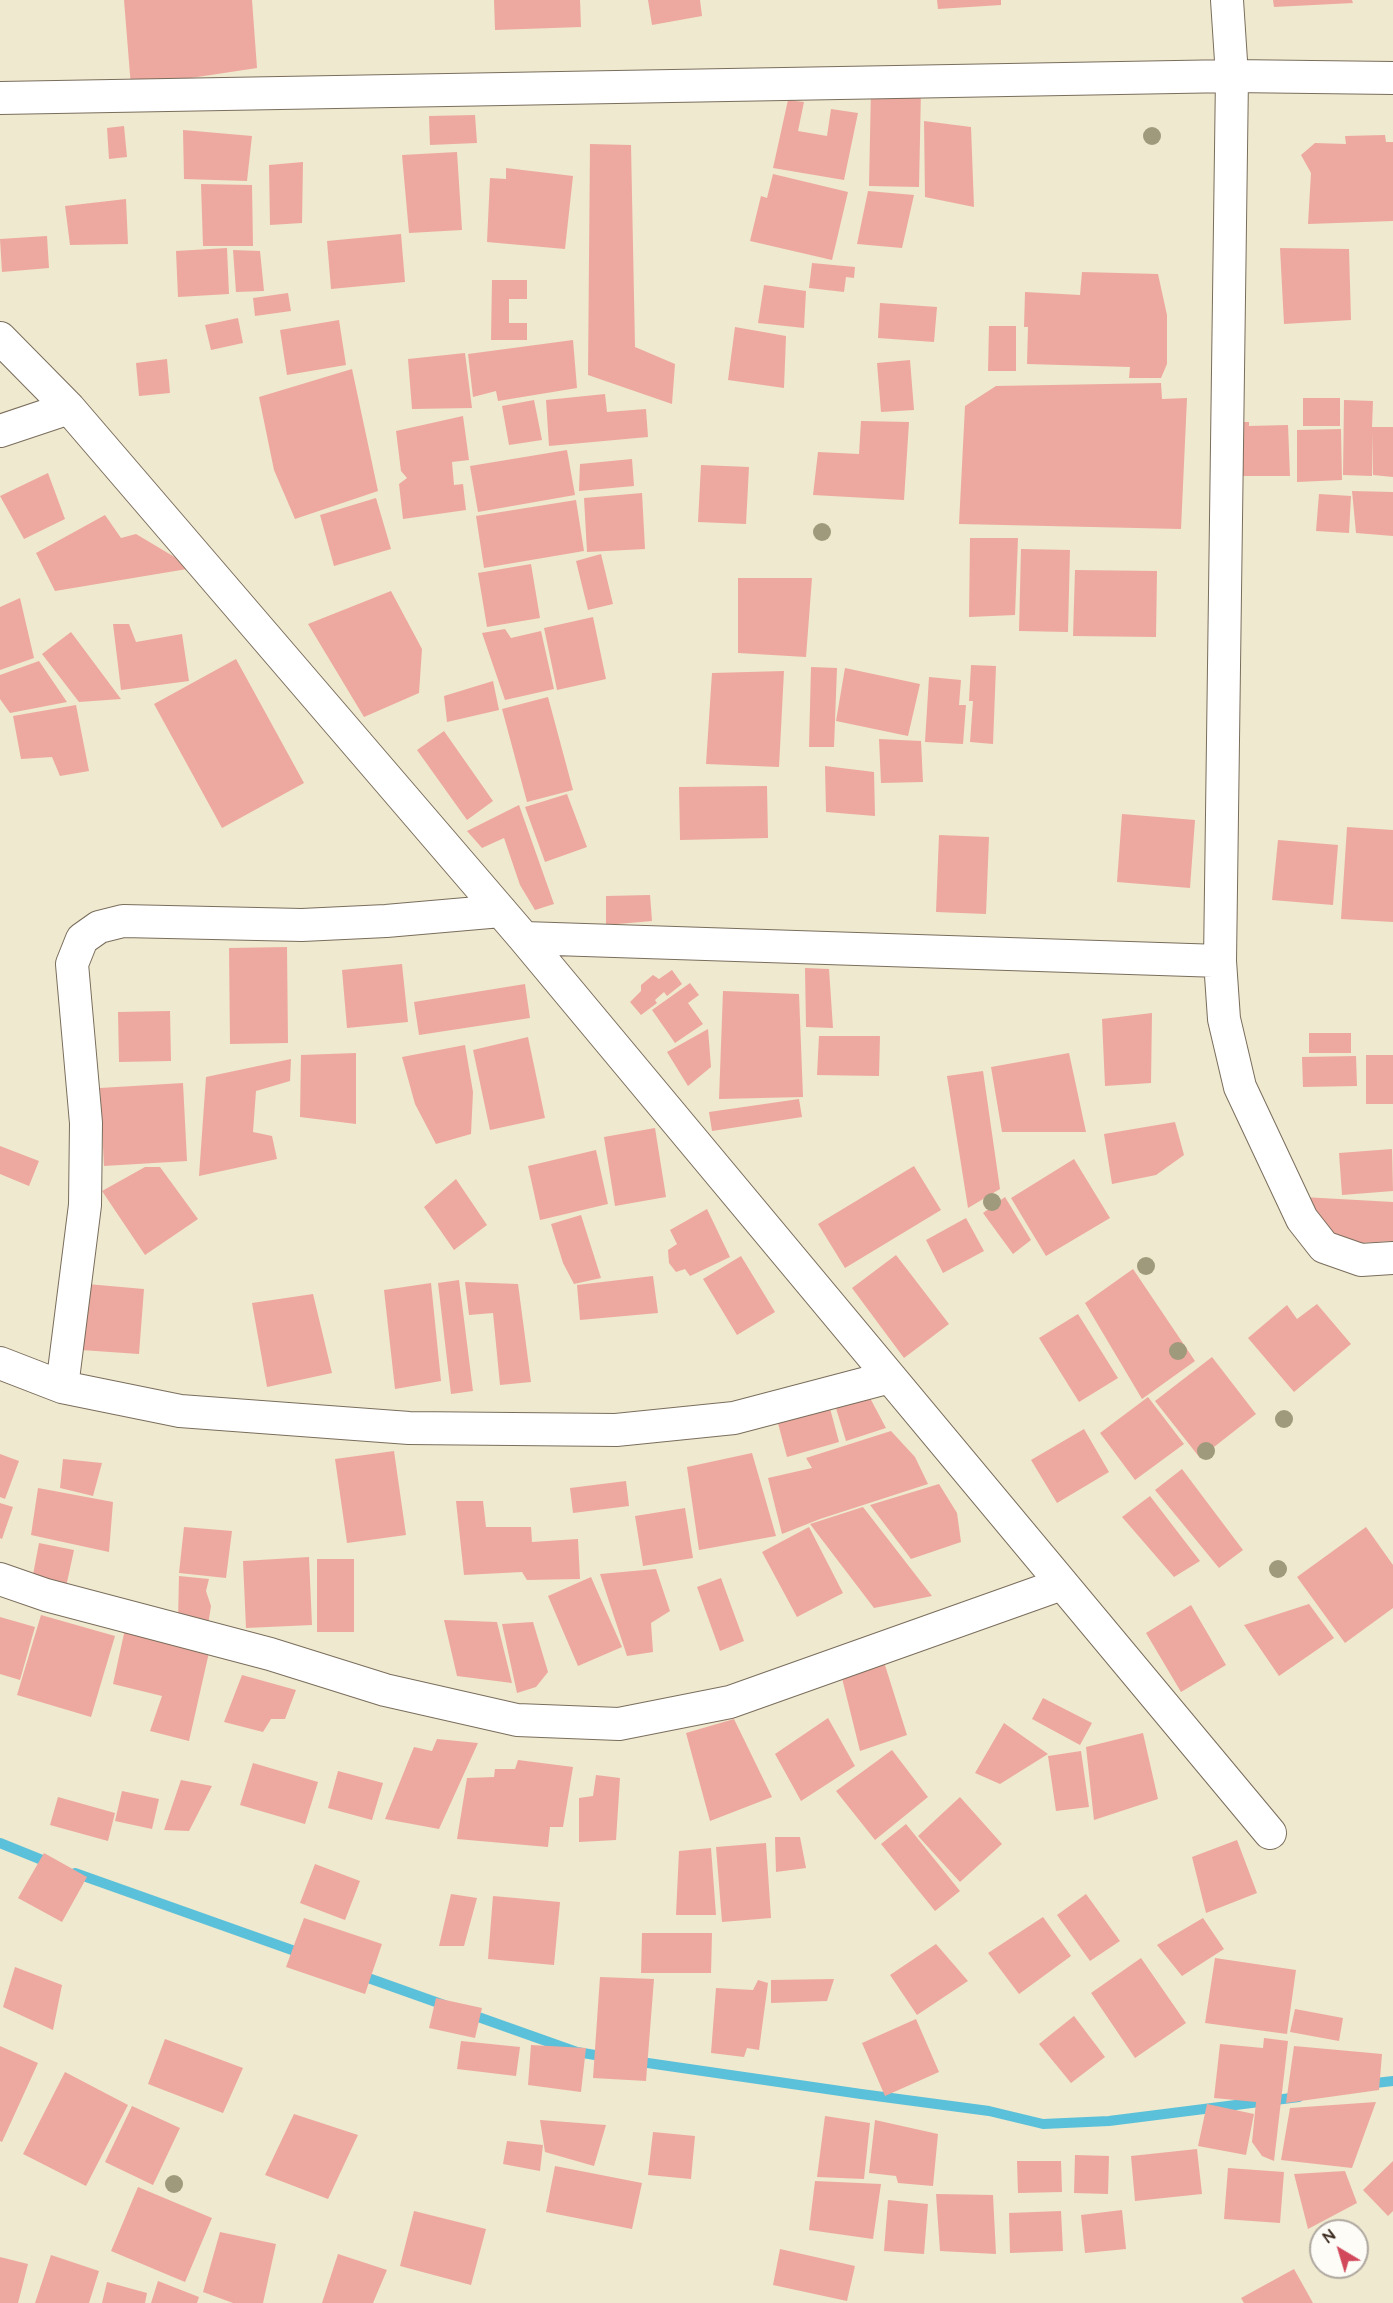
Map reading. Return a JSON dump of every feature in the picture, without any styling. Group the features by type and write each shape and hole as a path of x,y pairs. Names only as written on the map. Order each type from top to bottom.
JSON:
{"street":[{"path":"1227,0 1232,76 1220,961 1224,1019 1240,1087 1302,1219 1324,1246 1361,1260 1393,1258"},
{"path":"0,98 1232,76 1393,78"},
{"path":"0,338 69,408 524,938 1270,1833"},
{"path":"0,431 69,408"},
{"path":"62,1387 85,1205 86,1123 72,964 82,939 99,927 123,921 302,925 386,921 501,911"},
{"path":"524,938 1220,961"},
{"path":"0,1363 62,1387 180,1411 409,1428 616,1430 734,1418 890,1377"},
{"path":"0,1579 46,1595 270,1654 384,1690 518,1720 619,1724 730,1702 1062,1584"}],"building":[{"path":"124,0 252,0 257,68 131,87"},
{"path":"494,0 580,0 581,27 495,30"},
{"path":"648,0 700,0 702,16 652,25"},
{"path":"937,0 1001,0 1001,5 938,9"},
{"path":"1273,0 1352,0 1353,3 1274,7"},
{"path":"871,88 921,89 919,187 869,186"},
{"path":"788,100 804,102 798,131 827,136 831,109 858,113 844,180 773,168"},
{"path":"475,115 477,143 430,145 429,116"},
{"path":"924,121 971,127 974,207 925,197"},
{"path":"124,126 127,157 109,159 107,128"},
{"path":"183,130 252,136 247,181 184,179"},
{"path":"1385,135 1386,142 1393,142 1393,221 1308,224 1311,173 1301,155 1315,143 1346,144 1345,136"},
{"path":"590,144 631,145 635,347 675,364 672,404 588,375"},
{"path":"457,152 462,230 409,233 402,155"},
{"path":"303,162 302,223 270,225 269,165"},
{"path":"506,168 573,176 565,249 487,242 490,178 506,179"},
{"path":"773,174 848,192 832,260 750,241 761,196 767,198"},
{"path":"201,184 252,185 253,246 203,246"},
{"path":"868,191 914,195 902,248 857,244"},
{"path":"126,199 128,244 70,245 65,206"},
{"path":"401,234 405,282 331,289 327,241"},
{"path":"47,236 49,268 2,272 0,239"},
{"path":"227,248 229,294 178,297 176,251"},
{"path":"1280,248 1349,249 1351,320 1284,324"},
{"path":"233,250 260,251 264,291 236,292"},
{"path":"812,263 855,267 854,278 846,277 844,292 809,288"},
{"path":"1082,272 1158,274 1167,315 1167,364 1161,378 1129,378 1130,367 1027,364 1028,327 1024,327 1025,292 1080,295"},
{"path":"492,280 527,280 527,299 509,299 509,323 527,323 527,340 491,340"},
{"path":"764,285 806,291 804,328 758,323"},
{"path":"288,293 291,311 255,316 253,298"},
{"path":"880,303 937,307 934,342 878,338"},
{"path":"238,318 243,343 211,350 205,325"},
{"path":"339,320 346,365 287,375 280,330"},
{"path":"989,326 1016,326 1016,371 988,371"},
{"path":"735,327 786,336 784,388 728,380"},
{"path":"573,340 577,388 498,401 496,391 473,397 468,354"},
{"path":"465,353 472,408 412,409 408,359"},
{"path":"167,359 170,393 139,396 136,363"},
{"path":"910,360 914,410 881,412 877,363"},
{"path":"352,369 378,491 295,519 274,470 259,397"},
{"path":"1161,383 1162,399 1187,398 1181,529 959,524 965,406 996,386"},
{"path":"605,394 607,412 646,409 648,437 549,446 546,400"},
{"path":"1303,398 1340,398 1340,426 1303,426"},
{"path":"534,400 542,440 509,445 502,406"},
{"path":"1344,400 1373,401 1372,427 1393,427 1393,477 1373,475 1373,432 1372,476 1343,475"},
{"path":"463,416 469,460 452,462 454,485 463,484 466,510 403,519 399,484 407,478 401,471 396,431"},
{"path":"861,421 909,422 904,500 813,495 818,452 859,454"},
{"path":"1235,422 1249,422 1249,426 1288,425 1290,476 1234,476"},
{"path":"1341,429 1342,480 1297,482 1297,430"},
{"path":"567,450 575,495 478,512 470,466"},
{"path":"632,459 634,486 579,491 580,464"},
{"path":"701,465 749,467 746,524 698,522"},
{"path":"48,473 65,519 24,539 0,496"},
{"path":"1352,491 1393,492 1393,536 1356,533"},
{"path":"642,493 645,549 587,552 584,498"},
{"path":"1319,494 1351,496 1349,533 1316,531"},
{"path":"376,498 391,549 334,566 320,515"},
{"path":"576,500 584,551 484,568 476,516"},
{"path":"105,515 121,538 136,534 193,568 55,591 36,553"},
{"path":"970,538 1018,538 1015,615 969,617"},
{"path":"1021,549 1070,550 1068,632 1019,631"},
{"path":"601,554 613,604 588,610 576,561"},
{"path":"531,564 540,618 487,627 478,573"},
{"path":"1075,570 1157,571 1156,637 1073,636"},
{"path":"738,578 812,578 806,657 738,653"},
{"path":"391,591 422,649 419,693 364,717 308,624"},
{"path":"20,598 34,658 0,670 0,607"},
{"path":"593,617 606,679 557,690 544,628"},
{"path":"113,624 129,624 136,642 182,634 189,681 121,690"},
{"path":"505,629 511,638 541,631 554,689 505,700 482,633"},
{"path":"71,632 121,699 79,702 42,654"},
{"path":"236,659 304,783 222,828 154,704"},
{"path":"39,661 67,702 10,713 0,699 0,675"},
{"path":"971,665 996,666 993,744 970,742 973,701 969,701"},
{"path":"811,667 837,668 834,747 809,747"},
{"path":"845,668 920,684 908,736 836,721"},
{"path":"784,671 779,767 706,764 712,673"},
{"path":"929,677 961,680 959,705 966,705 963,744 925,742"},
{"path":"493,681 499,710 447,722 444,696"},
{"path":"548,697 573,790 527,802 502,709"},
{"path":"76,705 89,771 60,776 52,757 21,759 13,716"},
{"path":"444,731 493,801 467,820 417,750"},
{"path":"879,739 921,741 923,782 881,783"},
{"path":"825,766 874,772 875,816 826,812"},
{"path":"767,786 768,838 680,840 679,787"},
{"path":"567,794 587,847 545,862 525,807"},
{"path":"519,805 554,904 535,910 520,885 504,838 482,848 467,831"},
{"path":"1122,814 1195,820 1190,888 1117,882"},
{"path":"1347,827 1393,830 1393,922 1341,919"},
{"path":"939,835 989,837 986,914 936,912"},
{"path":"1278,840 1338,845 1333,905 1272,900"},
{"path":"650,895 652,921 606,925 606,896"},
{"path":"287,947 288,1043 230,1044 229,948"},
{"path":"402,964 408,1022 347,1028 342,970"},
{"path":"805,968 829,969 833,1028 806,1027"},
{"path":"672,970 682,984 667,996 664,992 655,1000 657,1003 641,1015 630,1002 641,991 641,985 653,975 659,979"},
{"path":"690,983 699,995 688,1003 703,1024 675,1043 652,1010"},
{"path":"525,984 530,1018 419,1035 414,1002"},
{"path":"723,991 799,994 803,1097 719,1099"},
{"path":"170,1011 171,1061 119,1062 118,1012"},
{"path":"1152,1013 1151,1083 1105,1086 1102,1019"},
{"path":"708,1029 711,1067 688,1086 667,1052"},
{"path":"1309,1033 1351,1033 1351,1053 1309,1053"},
{"path":"819,1036 880,1036 879,1076 817,1075"},
{"path":"528,1037 545,1118 490,1130 473,1050"},
{"path":"465,1045 473,1092 471,1134 436,1144 415,1104 402,1057"},
{"path":"356,1053 356,1124 300,1117 301,1055"},
{"path":"1069,1053 1086,1132 1002,1132 991,1067"},
{"path":"1366,1055 1393,1055 1393,1104 1366,1104"},
{"path":"1356,1056 1357,1086 1303,1087 1302,1057"},
{"path":"291,1059 290,1081 256,1091 253,1132 272,1136 277,1159 199,1176 206,1077"},
{"path":"983,1071 1000,1189 968,1208 947,1076"},
{"path":"183,1083 187,1161 104,1166 100,1088"},
{"path":"799,1099 802,1117 712,1131 709,1112"},
{"path":"1175,1122 1184,1155 1156,1175 1112,1184 1104,1134"},
{"path":"655,1128 666,1197 615,1206 604,1137"},
{"path":"0,1146 39,1161 29,1186 0,1174"},
{"path":"1392,1149 1393,1191 1342,1195 1339,1153"},
{"path":"596,1150 608,1204 540,1220 528,1166"},
{"path":"1074,1159 1110,1218 1046,1256 1011,1198"},
{"path":"914,1166 941,1210 845,1268 818,1224"},
{"path":"145,1167 160,1167 198,1219 145,1255 102,1191"},
{"path":"456,1179 487,1225 454,1250 424,1207"},
{"path":"1005,1197 1031,1240 1013,1254 983,1213"},
{"path":"1303,1197 1393,1202 1393,1241 1345,1244 1304,1215"},
{"path":"707,1209 730,1257 690,1276 685,1269 676,1272 669,1263 668,1250 677,1244 670,1230"},
{"path":"581,1215 601,1278 574,1284 563,1263 551,1224"},
{"path":"966,1218 984,1251 943,1273 926,1240"},
{"path":"896,1255 949,1324 904,1358 852,1288"},
{"path":"741,1256 775,1312 737,1335 703,1279"},
{"path":"1133,1269 1195,1361 1142,1399 1085,1303"},
{"path":"653,1276 658,1313 580,1320 577,1285"},
{"path":"459,1280 473,1391 451,1394 438,1283"},
{"path":"465,1282 518,1284 531,1382 500,1385 493,1313 469,1315"},
{"path":"431,1283 441,1381 395,1389 384,1290"},
{"path":"87,1284 144,1289 139,1354 81,1350"},
{"path":"313,1294 332,1373 267,1387 252,1303"},
{"path":"1317,1304 1351,1344 1294,1392 1248,1338 1287,1305 1297,1319"},
{"path":"1078,1314 1118,1378 1079,1402 1039,1338"},
{"path":"1212,1357 1256,1414 1200,1458 1155,1401"},
{"path":"1148,1397 1184,1444 1135,1480 1100,1433"},
{"path":"870,1398 886,1428 846,1441 835,1405"},
{"path":"828,1401 839,1442 787,1457 776,1416"},
{"path":"1084,1429 1109,1472 1057,1503 1031,1460"},
{"path":"891,1431 915,1457 928,1484 820,1519 782,1534 768,1478 812,1468 806,1458"},
{"path":"394,1451 406,1535 347,1543 335,1459"},
{"path":"752,1453 776,1536 699,1550 687,1467"},
{"path":"0,1454 19,1461 5,1499 0,1497"},
{"path":"63,1459 102,1463 93,1496 60,1488"},
{"path":"1182,1469 1243,1550 1219,1568 1155,1490"},
{"path":"626,1481 629,1506 573,1513 570,1488"},
{"path":"939,1484 957,1513 961,1542 911,1559 870,1505"},
{"path":"38,1488 113,1502 109,1552 31,1535"},
{"path":"1150,1496 1200,1561 1174,1577 1122,1517"},
{"path":"456,1501 483,1501 486,1527 531,1527 532,1542 578,1539 580,1579 527,1580 522,1572 464,1575"},
{"path":"0,1503 13,1507 2,1539 0,1538"},
{"path":"863,1507 932,1596 874,1608 810,1524"},
{"path":"685,1508 693,1558 643,1566 635,1516"},
{"path":"184,1527 232,1531 226,1578 179,1573"},
{"path":"809,1527 843,1593 797,1617 762,1552"},
{"path":"1366,1527 1393,1565 1393,1608 1345,1643 1297,1577"},
{"path":"39,1543 74,1550 66,1587 32,1580"},
{"path":"309,1557 312,1625 246,1628 243,1561"},
{"path":"317,1559 354,1559 354,1632 317,1632"},
{"path":"656,1569 670,1611 651,1623 653,1652 627,1656 600,1574"},
{"path":"179,1576 209,1579 206,1591 211,1606 208,1625 178,1621"},
{"path":"591,1577 622,1647 578,1666 548,1596"},
{"path":"721,1578 744,1641 720,1651 697,1587"},
{"path":"1309,1604 1334,1638 1279,1676 1244,1625"},
{"path":"1191,1605 1226,1665 1181,1692 1146,1633"},
{"path":"41,1615 115,1636 91,1717 17,1695"},
{"path":"0,1617 35,1627 20,1680 0,1674"},
{"path":"444,1620 497,1622 512,1683 457,1676"},
{"path":"533,1622 548,1672 536,1687 517,1693 502,1624"},
{"path":"125,1629 210,1648 189,1741 150,1731 162,1696 113,1684"},
{"path":"884,1662 907,1735 860,1751 841,1674"},
{"path":"242,1675 296,1690 285,1719 271,1719 263,1732 224,1722"},
{"path":"1043,1698 1092,1723 1080,1745 1032,1719"},
{"path":"828,1718 855,1766 801,1801 775,1754"},
{"path":"734,1719 772,1797 710,1821 686,1733"},
{"path":"1004,1723 1048,1754 1000,1784 975,1773"},
{"path":"1143,1733 1158,1799 1094,1820 1086,1747"},
{"path":"437,1739 478,1743 439,1829 385,1819 414,1747 432,1751"},
{"path":"892,1750 928,1797 875,1840 836,1791"},
{"path":"1081,1751 1089,1807 1056,1811 1048,1756"},
{"path":"518,1760 573,1767 563,1827 550,1827 548,1847 457,1839 467,1778 494,1777 495,1769 515,1769"},
{"path":"253,1763 318,1782 305,1824 240,1805"},
{"path":"338,1771 383,1783 372,1820 328,1808"},
{"path":"596,1775 620,1778 616,1840 579,1842 579,1798 593,1796"},
{"path":"181,1780 212,1786 189,1831 164,1830"},
{"path":"122,1791 159,1799 152,1829 115,1821"},
{"path":"58,1797 115,1813 108,1841 50,1825"},
{"path":"960,1797 1002,1844 960,1882 918,1836"},
{"path":"906,1824 960,1891 935,1911 881,1844"},
{"path":"775,1837 800,1837 806,1868 776,1872"},
{"path":"1237,1840 1257,1893 1206,1913 1192,1857"},
{"path":"766,1843 771,1918 722,1922 716,1847"},
{"path":"711,1848 716,1915 676,1915 679,1851"},
{"path":"44,1853 87,1877 62,1922 18,1898"},
{"path":"315,1864 360,1881 345,1920 300,1903"},
{"path":"451,1894 477,1898 464,1946 439,1946"},
{"path":"1086,1894 1120,1941 1090,1961 1057,1915"},
{"path":"493,1896 560,1902 554,1965 488,1959"},
{"path":"1043,1917 1071,1956 1019,1994 988,1953"},
{"path":"304,1918 382,1944 365,1994 286,1967"},
{"path":"1203,1918 1224,1949 1182,1976 1157,1945"},
{"path":"642,1933 712,1933 711,1973 641,1973"},
{"path":"936,1944 968,1981 917,2015 890,1975"},
{"path":"1141,1958 1186,2023 1135,2058 1091,1993"},
{"path":"1215,1958 1296,1970 1287,2034 1205,2023"},
{"path":"15,1967 62,1985 53,2030 3,2007"},
{"path":"600,1977 654,1979 646,2081 593,2078"},
{"path":"834,1979 827,2001 771,2003 771,1980"},
{"path":"758,1980 768,1983 759,2050 747,2048 744,2057 711,2053 716,1988 753,1990"},
{"path":"436,1998 482,2008 475,2038 429,2028"},
{"path":"1295,2009 1343,2018 1339,2041 1290,2032"},
{"path":"1074,2016 1105,2057 1071,2083 1039,2044"},
{"path":"916,2019 939,2072 885,2096 862,2043"},
{"path":"1264,2038 1288,2041 1274,2161 1262,2156 1252,2142 1256,2102 1214,2098 1220,2044 1263,2048"},
{"path":"165,2039 243,2068 223,2113 148,2084"},
{"path":"461,2041 520,2047 516,2076 457,2069"},
{"path":"531,2045 586,2048 581,2092 528,2085"},
{"path":"0,2046 38,2063 2,2142 0,2141"},
{"path":"1294,2046 1382,2054 1379,2090 1286,2103"},
{"path":"65,2072 128,2105 86,2186 23,2154"},
{"path":"1376,2102 1352,2168 1281,2160 1290,2108"},
{"path":"1207,2104 1254,2114 1246,2155 1198,2146"},
{"path":"132,2106 180,2128 153,2185 105,2162"},
{"path":"294,2114 358,2135 328,2199 265,2175"},
{"path":"825,2116 870,2123 864,2179 817,2177"},
{"path":"540,2120 606,2125 594,2166 545,2152"},
{"path":"875,2120 938,2134 933,2186 898,2183 896,2176 869,2173"},
{"path":"653,2132 695,2136 691,2179 648,2175"},
{"path":"507,2141 543,2145 540,2171 503,2164"},
{"path":"1197,2149 1202,2194 1135,2201 1131,2156"},
{"path":"1075,2155 1109,2156 1108,2194 1074,2193"},
{"path":"1017,2161 1061,2161 1062,2192 1018,2193"},
{"path":"1393,2161 1393,2211 1388,2216 1363,2190"},
{"path":"555,2166 642,2183 632,2229 546,2212"},
{"path":"1228,2168 1284,2172 1280,2223 1224,2219"},
{"path":"1345,2171 1357,2203 1327,2219 1309,2219 1308,2229 1294,2174"},
{"path":"815,2181 881,2184 873,2239 809,2230"},
{"path":"138,2187 212,2218 185,2282 111,2251"},
{"path":"936,2194 993,2195 996,2254 940,2251"},
{"path":"888,2200 928,2204 924,2254 884,2251"},
{"path":"1122,2210 1126,2249 1085,2253 1081,2215"},
{"path":"414,2211 486,2229 471,2285 400,2266"},
{"path":"1061,2211 1063,2251 1010,2253 1009,2213"},
{"path":"220,2232 276,2244 263,2303 233,2303 203,2292"},
{"path":"780,2249 855,2266 847,2301 773,2285"},
{"path":"338,2254 387,2270 373,2303 322,2303"},
{"path":"51,2255 99,2271 89,2303 35,2303"},
{"path":"0,2257 28,2264 18,2303 0,2303"},
{"path":"1294,2269 1313,2303 1244,2303 1241,2298"},
{"path":"158,2281 199,2297 197,2303 151,2303"},
{"path":"107,2282 147,2293 145,2303 102,2303"}],"waterway":[{"path":"0,1843 52,1864"},
{"path":"75,1873 306,1955"},
{"path":"357,1974 447,2006"},
{"path":"467,2013 577,2052 607,2057"},
{"path":"634,2061 989,2111 1043,2124 1109,2121 1299,2097"},
{"path":"1367,2084 1393,2081"}]}
